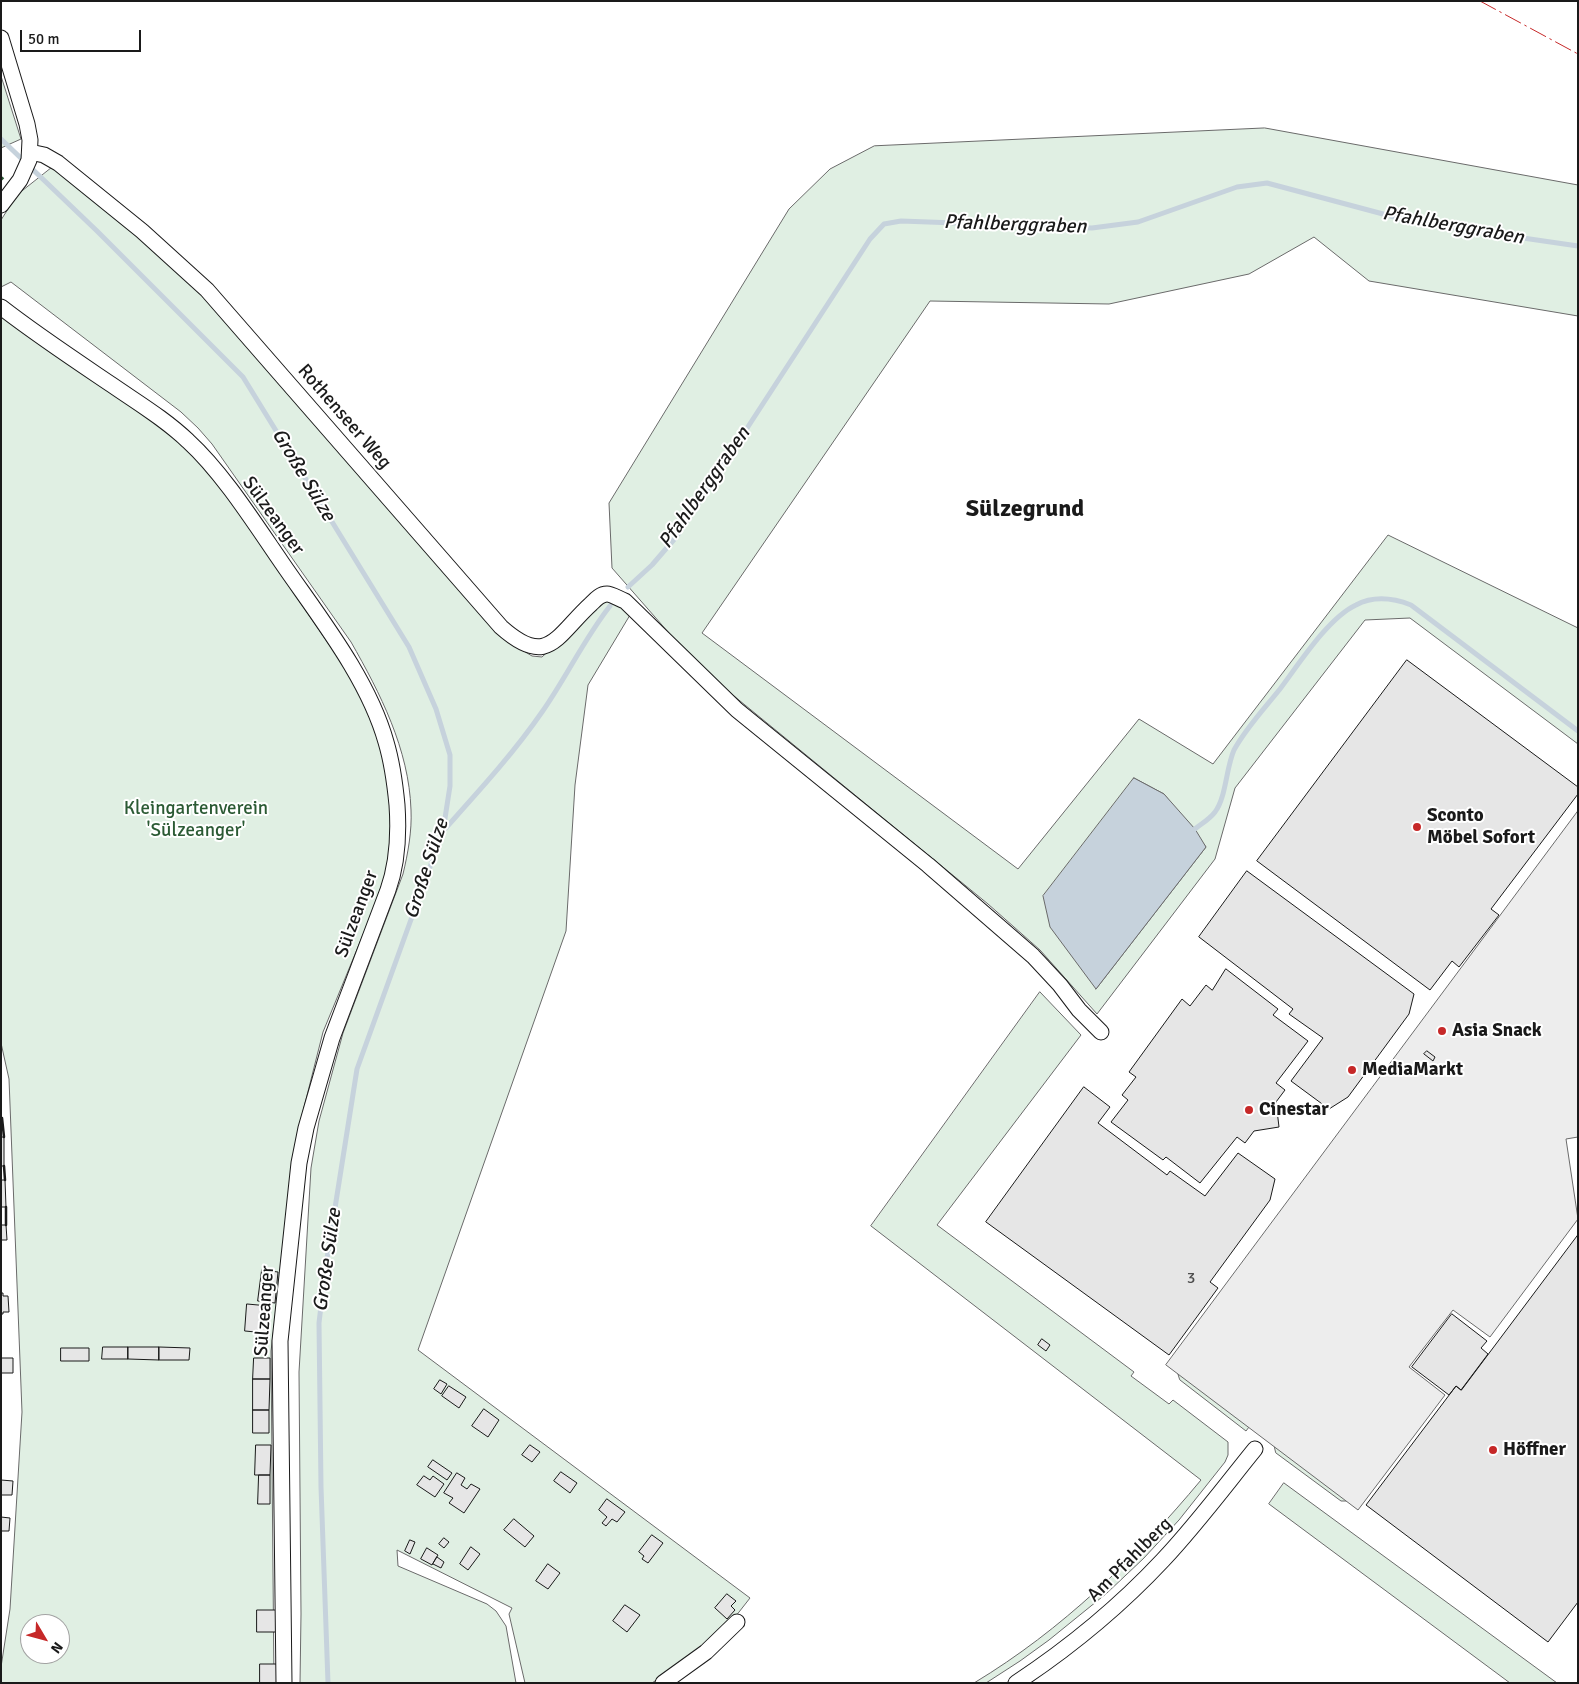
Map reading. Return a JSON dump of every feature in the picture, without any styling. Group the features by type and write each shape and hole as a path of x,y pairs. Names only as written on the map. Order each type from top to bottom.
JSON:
{"street":[{"path":"1,38 30,140 29,156 20,180 1,205"},
{"name":"Rothenseer Weg","path":"29,156 44,156 58,163 142,231 207,290 509,634 528,646 543,647 556,640 602,595 609,594 623,601 737,710 928,865 1020,944 1048,971 1079,1010 1101,1032"},
{"name":"Sülzeanger","path":"1,307 43,338 158,416 200,453 265,539 340,648 377,716 391,760 398,818 398,844 395,867 332,1038 314,1099 299,1163 280,1341 284,1683"},
{"name":"Am Pfahlberg","path":"1016,1683 1067,1646 1135,1588 1186,1534 1256,1448"},
{"path":"663,1683 706,1652 737,1622"}],"green space":[{"path":"1,76 21,139 1,148"},
{"path":"1265,128 1578,185 1578,316 1369,281 1314,237 1249,274 1109,304 930,301 702,633 1018,869 1139,719 1213,764 1388,535 1578,628 1578,744 1410,618 1365,620 1235,788 1215,859 1097,1014 1040,950 988,904 723,687 676,641 612,568 609,503 789,209 830,169 874,146","holes":["1134,778 1164,794 1206,847 1096,989"]},
{"path":"54,166 143,240 199,290 517,647 532,656 542,657 599,604 604,602 616,604 630,615 588,685 575,785 566,931 418,1350 750,1598 721,1635 652,1683 525,1683 509,1614 512,1608 397,1550 398,1566 487,1604 496,1611 506,1626 516,1683 300,1683 299,1372 311,1168 319,1121 343,1033 403,874 411,826 409,787 399,743 391,722 351,642 212,444 181,412 11,282 1,287 1,220 17,195"},
{"name":"Kleingartenverein 'Sülzeanger'","path":"1,315 154,419 195,455 236,509 350,675 372,720 380,745 388,784 391,848 387,869 374,908 323,1032 299,1127 271,1351 274,1683 1,1683 1,1667 10,1609 22,1412 9,1079 1,1043"},
{"path":"1040,992 1081,1035 937,1225 1134,1372 1131,1376 1169,1404 1173,1400 1228,1442 1228,1455 1225,1462 1179,1520 1144,1558 1107,1593 1020,1661 986,1683 974,1683 1037,1640 1096,1591 1124,1565 1201,1480 871,1226"},
{"path":"1177,1370 1258,1415 1246,1431 1180,1380"},
{"path":"1274,1444 1351,1501 1341,1501 1276,1453"},
{"path":"1284,1483 1557,1683 1510,1683 1269,1504"}],"shaded area":[{"path":"1134,778 1164,794 1195,829 1206,847 1096,989 1050,927 1043,896"},
{"path":"1578,811 1578,1137 1566,1139 1578,1219 1490,1337 1453,1310 1409,1367 1445,1395 1358,1510 1166,1365"}],"building":[{"name":"Sconto Möbel Sofort","path":"1407,660 1578,787 1578,794 1491,909 1499,915 1459,967 1452,961 1430,990 1257,861"},
{"path":"1247,871 1414,994 1409,1014 1348,1097 1329,1109 1291,1081 1323,1038 1289,1014 1293,1009 1199,937"},
{"path":"1226,969 1278,1009 1273,1015 1308,1041 1276,1083 1285,1090 1276,1102 1279,1127 1254,1131 1245,1143 1237,1137 1200,1183 1166,1157 1163,1160 1111,1122 1128,1100 1122,1095 1136,1077 1129,1072 1182,999 1190,1006 1206,985 1212,990"},
{"path":"1427,1051 1435,1057 1433,1061 1424,1054"},
{"path":"1084,1087 1110,1107 1098,1123 1167,1175 1170,1171 1205,1196 1238,1153 1275,1179 1270,1200 1210,1282 1218,1288 1169,1355 986,1222"},
{"path":"1,1137 4,1137 4,1166 1,1166"},
{"path":"1,1180 5,1180 6,1207 1,1207"},
{"path":"1,1225 6,1225 7,1240 1,1240"},
{"name":"Höffner","path":"1578,1235 1578,1602 1548,1642 1366,1505 1456,1386 1461,1390"},
{"path":"262,1270 278,1272 275,1303 258,1301"},
{"path":"1,1293 3,1293 3,1296 8,1296 9,1312 3,1312 3,1314 1,1314"},
{"path":"247,1304 269,1306 266,1333 245,1331"},
{"path":"1452,1314 1487,1341 1481,1348 1488,1354 1461,1390 1456,1386 1449,1395 1412,1367"},
{"path":"1042,1339 1050,1345 1046,1351 1038,1345"},
{"path":"103,1347 128,1347 128,1359 102,1359"},
{"path":"128,1347 159,1347 159,1360 128,1359"},
{"path":"159,1347 190,1348 189,1360 159,1360"},
{"path":"61,1348 89,1348 89,1361 61,1361"},
{"path":"1,1358 13,1358 13,1373 1,1373"},
{"path":"254,1358 270,1358 270,1379 253,1379"},
{"path":"253,1379 270,1379 269,1410 253,1410"},
{"path":"440,1380 447,1384 441,1394 434,1389"},
{"path":"449,1386 466,1397 459,1408 442,1396"},
{"path":"484,1409 499,1420 488,1437 472,1426"},
{"path":"253,1410 269,1410 269,1433 253,1433"},
{"path":"256,1445 271,1445 270,1475 255,1475"},
{"path":"530,1445 540,1452 532,1462 522,1455"},
{"path":"433,1460 452,1473 447,1480 428,1467"},
{"path":"561,1472 577,1483 570,1493 554,1481"},
{"path":"457,1473 465,1478 461,1485 467,1489 471,1484 480,1489 464,1513 449,1503 453,1498 444,1493"},
{"path":"259,1475 270,1475 270,1504 258,1504"},
{"path":"424,1476 430,1480 433,1476 444,1484 435,1497 417,1485"},
{"path":"1,1480 13,1481 12,1495 1,1495"},
{"path":"607,1499 625,1512 617,1522 612,1519 606,1526 602,1523 607,1517 599,1510"},
{"path":"1,1517 10,1518 9,1531 1,1531"},
{"path":"514,1519 534,1536 525,1547 504,1530"},
{"path":"652,1535 663,1543 648,1563 642,1559 644,1556 639,1552"},
{"path":"444,1538 449,1542 444,1548 439,1544"},
{"path":"410,1540 415,1542 410,1554 405,1551"},
{"path":"471,1547 480,1554 468,1570 460,1564"},
{"path":"427,1548 438,1555 432,1565 421,1559"},
{"path":"437,1557 444,1562 441,1568 433,1564"},
{"path":"548,1564 560,1573 548,1589 536,1581"},
{"path":"727,1594 736,1601 731,1606 735,1610 727,1619 715,1608"},
{"path":"625,1605 640,1615 627,1632 613,1621"},
{"path":"257,1610 277,1610 276,1632 257,1632"},
{"path":"260,1664 280,1664 279,1683 260,1683"}],"waterway":[{"name":"Große Sülze","path":"1,139 97,231 243,377 409,647 436,709 450,755 450,786 443,831 357,1069 325,1271 319,1323 321,1487 328,1683"},
{"name":"Pfahlberggraben","path":"628,587 652,565 677,536 870,239 884,224 901,221 1092,228 1138,222 1237,187 1267,183 1413,222 1578,246"},
{"path":"1195,829 1211,817 1219,806 1234,750 1250,726 1305,655 1335,620 1345,611 1369,600 1390,600 1411,605 1578,731"},
{"name":"Pfahlberggraben","path":"444,830 495,773 531,728 610,606"}],"hedge":[{"path":"1,178 3,180 1,181"}],"wall":[{"path":"2,1118 4,1137"},
{"path":"4,1166 5,1180"},
{"path":"6,1207 6,1225"}],"power":[{"path":"1480,1 1578,54"}],"place":[{"name":"Sconto Möbel Sofort","path":"1417,827"},
{"name":"Asia Snack","path":"1442,1031"},
{"name":"MediaMarkt","path":"1352,1070"},
{"name":"Cinestar","path":"1249,1110"},
{"name":"Höffner","path":"1493,1450"}],"district":[{"name":"Sülzegrund","path":"1025,510"}]}
